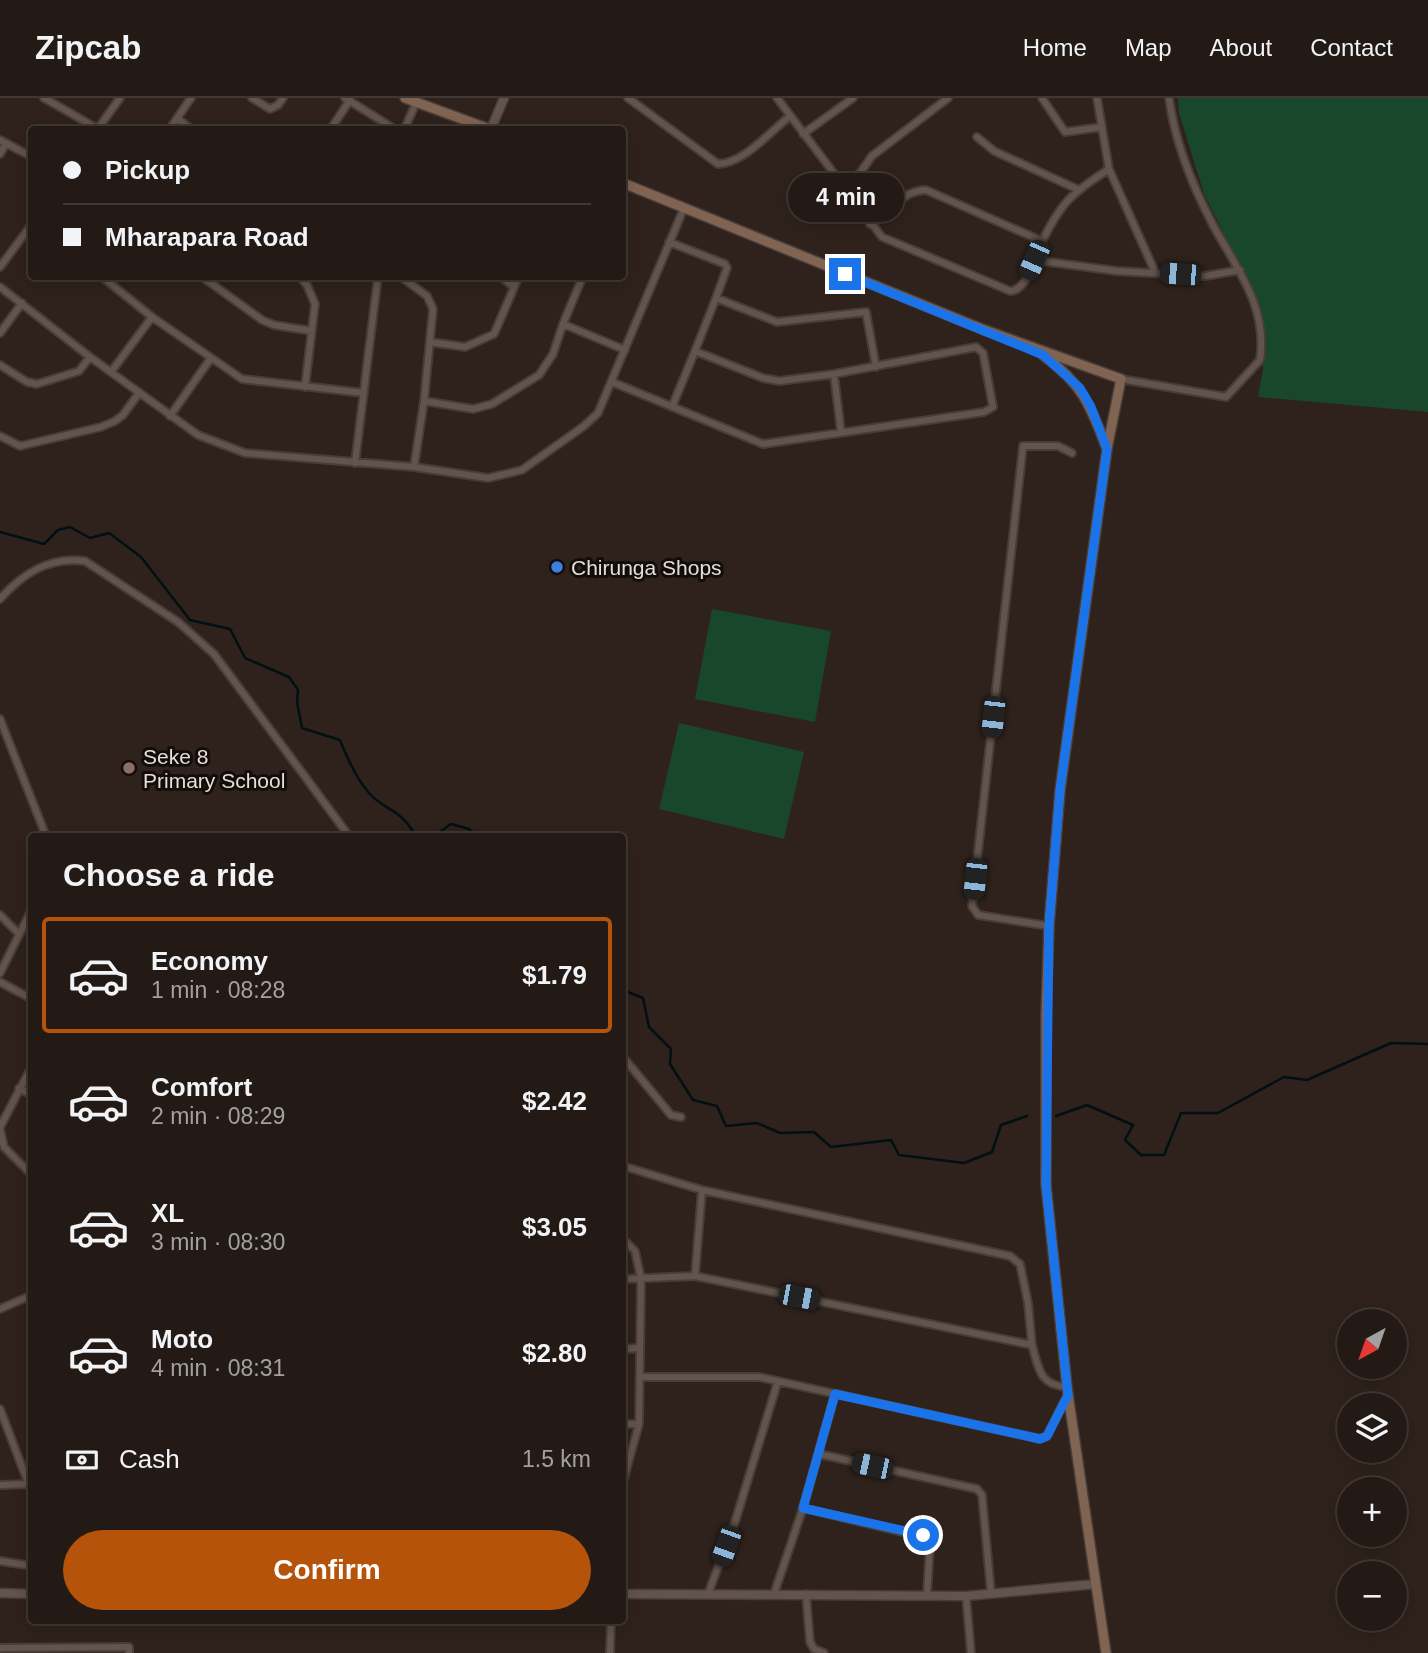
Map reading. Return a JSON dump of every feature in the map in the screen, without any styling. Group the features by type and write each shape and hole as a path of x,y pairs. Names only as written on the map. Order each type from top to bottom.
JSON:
{"main road":[{"path":"405,98 482,126"},
{"path":"626,184 1030,348 1121,379 1107,449 1060,790 1049,926 1046,1185 1068,1391 1106,1653"},
{"path":"1030,348 1057,366 1080,388 1091,407 1107,449"}],"street":[{"path":"44,98 92,126"},
{"path":"99,126 120,98"},
{"path":"172,126 191,98"},
{"path":"253,98 270,109 278,105 283,98"},
{"path":"492,126 504,98"},
{"path":"628,98 718,164 724,164 743,154 790,116"},
{"path":"777,98 870,224 887,240 1010,291 1015,292 1022,285 1062,206 1077,189 1109,169"},
{"path":"803,134 853,98"},
{"path":"842,186 860,173 872,156 948,98"},
{"path":"1042,98 1065,132 1102,127"},
{"path":"1097,98 1109,169 1155,272"},
{"path":"1121,379 1226,397 1257,365 1261,354 1255,299 1199,197 1181,152 1169,98"},
{"path":"332,126 348,99 390,126"},
{"path":"406,126 416,103"},
{"path":"177,118 187,126"},
{"path":"977,137 984,145 1005,156 1077,189"},
{"path":"0,154 3,141 28,155"},
{"path":"870,224 901,199 917,190 926,190 1042,241"},
{"path":"0,287 90,357 198,435 245,453 414,467 488,478 522,470 598,413 684,208"},
{"path":"0,267 28,229"},
{"path":"669,242 725,264 727,268 672,407"},
{"path":"1034,260 1091,268 1205,276 1240,270"},
{"path":"106,280 152,317 242,379 363,393"},
{"path":"207,280 262,320 274,325 312,331"},
{"path":"303,280 315,304 305,387"},
{"path":"355,463 377,280"},
{"path":"405,280 431,301 424,401 414,467"},
{"path":"505,280 514,287"},
{"path":"430,342 465,347 487,339 498,329 517,280"},
{"path":"424,401 473,409 492,404 539,375 553,354 581,280"},
{"path":"716,298 777,322 866,312 876,367"},
{"path":"0,334 22,303"},
{"path":"111,372 152,317"},
{"path":"563,324 625,350"},
{"path":"612,382 763,443 984,412 993,407 983,354 976,347 834,374 770,380 695,351"},
{"path":"0,365 27,382 37,384 79,371 90,357"},
{"path":"170,416 211,358"},
{"path":"834,374 841,432"},
{"path":"0,436 20,446 101,427 123,415 139,393"},
{"path":"1049,926 978,915 972,906 1023,446 1058,446 1072,453"},
{"path":"0,599 17,582 46,563 73,559 85,561 178,622 214,654 347,833"},
{"path":"0,719 45,833"},
{"path":"0,915 19,934"},
{"path":"0,974 28,915"},
{"path":"0,982 28,997"},
{"path":"626,1061 671,1115 681,1117"},
{"path":"28,1073 0,1128 4,1147 17,1164 28,1172"},
{"path":"19,1088 28,1093"},
{"path":"626,1167 702,1190 1010,1256 1020,1264 1028,1303 1032,1345 1042,1377 1053,1386 1068,1391 1047,1436 1040,1439 760,1377 640,1377"},
{"path":"695,1276 702,1190"},
{"path":"626,1242 635,1251 641,1279 639,1424 626,1471"},
{"path":"626,1279 695,1276 1032,1345"},
{"path":"0,1309 28,1296"},
{"path":"626,1349 639,1349"},
{"path":"708,1594 735,1522 778,1381"},
{"path":"774,1594 803,1508 835,1394"},
{"path":"0,1410 28,1484 0,1485"},
{"path":"626,1424 639,1424"},
{"path":"819,1454 977,1489 982,1495 991,1593"},
{"path":"803,1508 928,1538 928,1595"},
{"path":"0,1561 28,1565"},
{"path":"626,1594 966,1595 1096,1584"},
{"path":"0,1593 28,1594"},
{"path":"806,1594 810,1642 814,1649 824,1653"},
{"path":"966,1595 971,1653"},
{"path":"610,1653 611,1624"},
{"path":"0,1648 128,1647 129,1653"}],"green space":[{"path":"1178,98 1428,98 1428,412 1258,397 1263,369 1258,302 1204,194 1179,113"},
{"path":"712,609 831,631 815,722 695,699"},
{"path":"679,723 804,752 784,839 659,809"}],"waterway":[{"path":"0,532 44,544 58,530 70,527 90,538 109,533 141,557 190,620 230,629 245,658 289,677 298,690 297,702 302,728 340,740 364,787 375,799 403,819 414,833"},
{"path":"438,833 451,824 474,833"},
{"path":"626,991 643,998 649,1027 671,1049 670,1064 693,1100 717,1106 726,1126 757,1123 780,1133 814,1132 831,1147 891,1140 899,1155 964,1163 992,1152 1001,1125 1027,1116"},
{"path":"1056,1116 1087,1105 1133,1125 1125,1140 1141,1155 1164,1155 1181,1113 1218,1113 1284,1077 1307,1080 1391,1043 1428,1044"}],"place":[{"name":"Chirunga Shops","path":"557,567"},
{"name":"Seke 8 Primary School","path":"129,768"}],"route":[{"path":"845,274 1043,355 1080,388 1091,407 1107,449 1060,790 1049,926 1046,1185 1068,1395 1047,1436 1033,1439 835,1394 803,1508 923,1535"}]}
